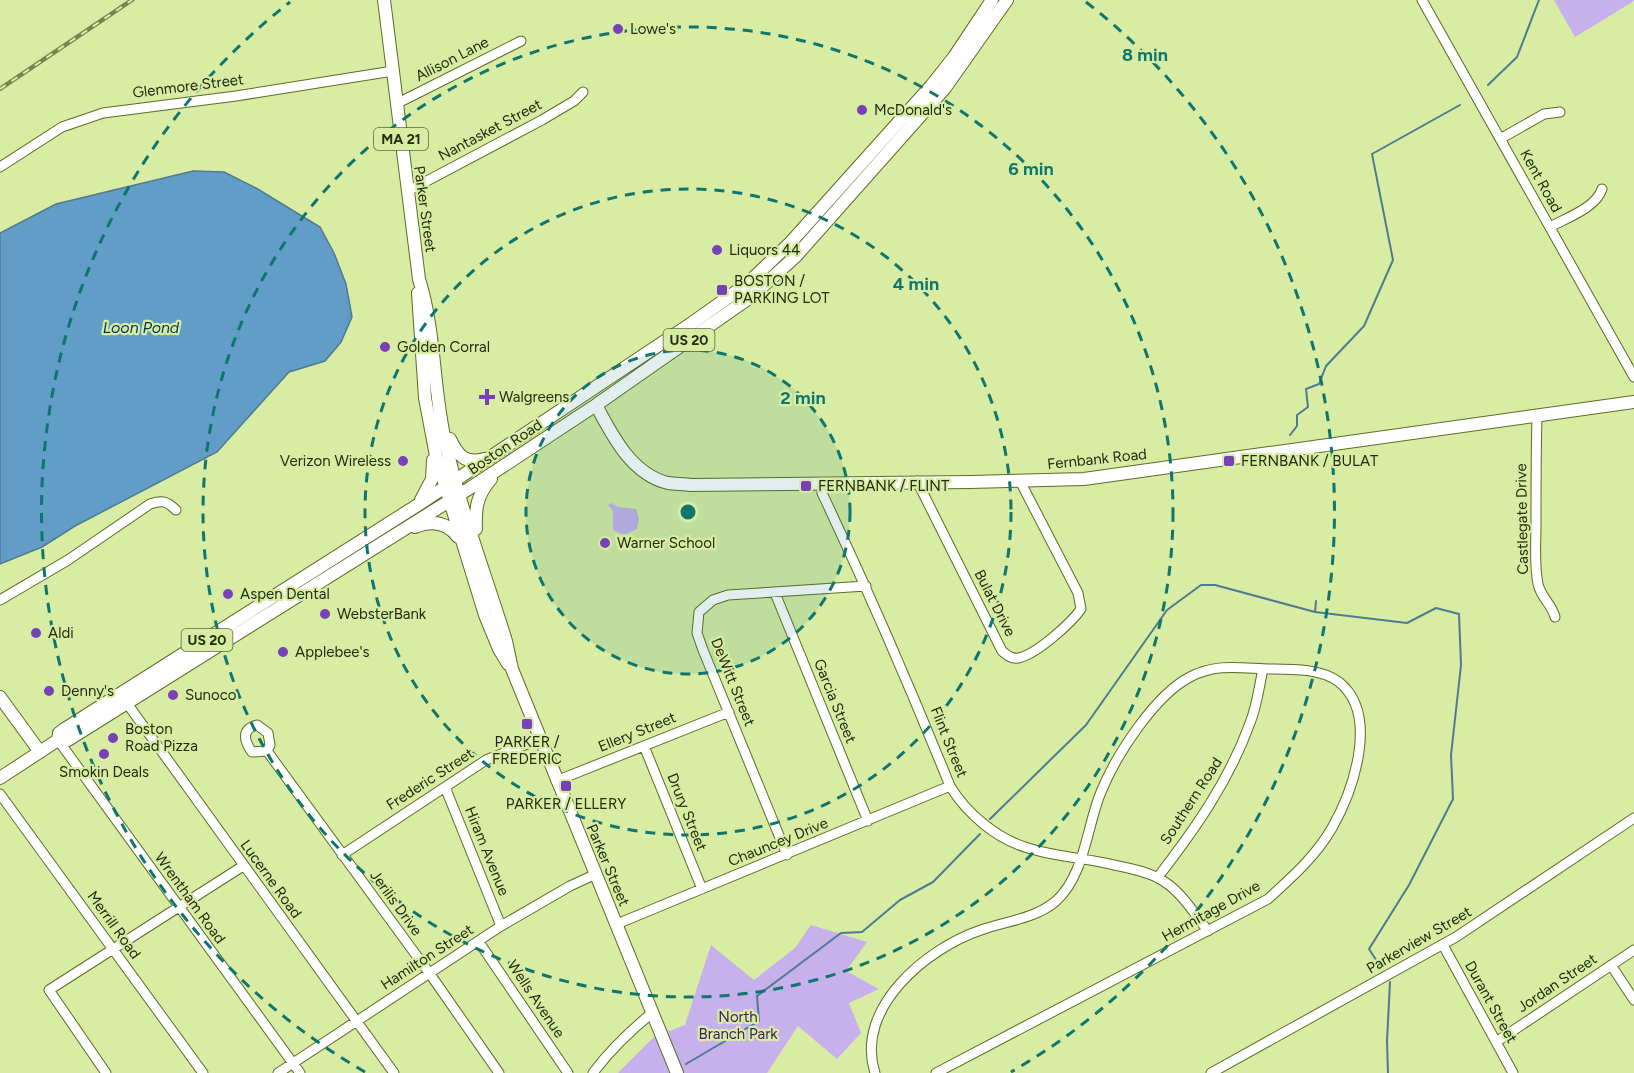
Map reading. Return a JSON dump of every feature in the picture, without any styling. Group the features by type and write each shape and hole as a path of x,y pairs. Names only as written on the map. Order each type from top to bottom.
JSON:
{"main road":[{"name":"Parker Street","path":"384,0 419,279 426,303 450,483"},
{"name":"Boston Road","path":"58,740 59,733 63,730 409,510 737,291 765,268 799,234 939,76 992,0"},
{"name":"Boston Road","path":"0,778 58,740 68,740 454,498 596,405 747,300 789,263 945,88 1007,0"},
{"name":"Parker Street","path":"419,279 418,304 423,383 428,420 450,483 464,550 489,626 499,649 512,669"},
{"name":"Fernbank Road","path":"596,405 612,435 632,462 647,474 666,482 703,485 858,484 1084,478 1634,402"},
{"path":"409,510 422,498 432,480 433,464 428,420"},
{"path":"442,423 457,453 465,459 478,461 490,456"},
{"path":"478,551 476,502 481,491 510,462"},
{"name":"Parker Street","path":"454,498 478,551 506,641 512,669 677,1073"},
{"path":"387,540 419,526 435,523 448,526 455,532 464,550"},
{"path":"0,697 40,752"}],"street":[{"name":"Kent Road","path":"1422,0 1634,376"},
{"name":"Allison Lane","path":"396,104 521,41"},
{"name":"Glenmore Street","path":"0,167 62,127 103,113 236,96 393,71"},
{"name":"Nantasket Street","path":"408,191 542,120 574,101 583,92"},
{"path":"1500,139 1544,114 1560,112"},
{"path":"1550,227 1593,203 1602,189"},
{"name":"Castlegate Drive","path":"1537,416 1538,581 1540,591 1553,607 1555,616"},
{"name":"Bulat Drive","path":"917,481 1002,651 1010,657 1019,658 1045,643 1081,609 1078,593 1020,481"},
{"name":"Flint Street","path":"822,494 866,586 905,674 950,786 958,799 978,820 1027,848 1082,858 1158,877 1174,888 1208,931"},
{"path":"0,600 68,560 150,504 160,501 168,502 176,510"},
{"name":"DeWitt Street","path":"787,855 697,633 699,612 705,605 719,597 866,586"},
{"name":"Garcia Street","path":"775,592 868,821"},
{"name":"Hermitage Drive","path":"875,1073 871,1045 875,1026 884,1006 897,987 929,957 946,945 981,929 1032,915 1045,909 1066,889 1082,858 1100,792 1131,739 1168,692 1191,676 1215,668 1233,666 1303,670 1323,674 1338,681 1349,692 1360,720 1359,754 1351,785 1331,830 1302,867 1268,899 936,1073"},
{"name":"Southern Road","path":"1158,877 1191,833 1232,767 1251,720 1263,669"},
{"name":"Lucerne Road","path":"126,702 394,1073"},
{"name":"Ellery Street","path":"556,781 729,712"},
{"name":"Frederic Street","path":"342,855 486,760 540,739"},
{"name":"Wrentham Road","path":"58,740 300,1073"},
{"name":"Drury Street","path":"644,746 702,889"},
{"name":"Jerilis Drive","path":"267,752 499,1073"},
{"name":"Chauncey Drive","path":"616,924 950,786"},
{"name":"Hiram Avenue","path":"445,787 501,926"},
{"name":"Merrill Road","path":"0,794 203,1073"},
{"name":"Parkerview Street","path":"1211,1073 1443,945 1486,919 1634,818"},
{"path":"106,1073 49,990 243,866"},
{"name":"Hamilton Street","path":"278,1073 501,926 570,886 596,874"},
{"name":"Wells Avenue","path":"479,942 568,1073"},
{"name":"Durant Street","path":"1443,945 1513,1073"},
{"name":"Jordan Street","path":"1496,1042 1634,950"},
{"path":"1611,965 1634,1000"},
{"path":"593,1073 630,1030 652,1013"}],"green space":[{"path":"1554,0 1634,0 1634,1 1575,37"},
{"path":"611,503 618,507 636,509 639,518 637,529 624,535 613,530 613,511 608,505"},
{"name":"North Branch Park","path":"811,925 867,942 846,971 879,989 849,1003 861,1033 837,1059 798,1026 767,1073 618,1073 654,1037 685,1025 711,945 754,980 795,948"}],"water":[{"name":"Loon Pond","path":"193,171 224,172 256,188 320,227 334,253 346,284 352,317 341,342 325,361 289,372 217,452 75,526 42,547 0,564 0,233 56,204"}],"waterway":[{"path":"1488,85 1517,57 1539,0"},
{"path":"1290,435 1297,426 1297,415 1308,407 1306,389 1319,384 1326,366 1364,326 1393,260 1372,154 1460,105"},
{"path":"990,819 1086,725 1167,610 1201,585 1215,585 1315,612 1407,623 1436,608 1459,614 1461,665 1451,755 1453,799 1409,885 1369,949 1382,969"},
{"path":"1315,612 1316,601"},
{"path":"686,1064 759,1021 757,996 841,933 862,932 900,900 933,882 980,834"},
{"path":"1388,1073 1390,982"}],"railway":[{"path":"0,89 132,0"}],"place":[{"name":"Lowe's","path":"618,29"},
{"name":"McDonald's","path":"862,110"},
{"name":"Liquors 44","path":"717,250"},
{"name":"BOSTON / PARKING LOT","path":"722,290"},
{"name":"Golden Corral","path":"385,347"},
{"name":"Walgreens","path":"487,397"},
{"name":"Verizon Wireless","path":"403,461"},
{"name":"FERNBANK / BULAT","path":"1229,461"},
{"name":"FERNBANK / FLINT","path":"806,486"},
{"name":"Warner School","path":"605,543"},
{"name":"Aspen Dental","path":"228,594"},
{"name":"WebsterBank","path":"325,614"},
{"name":"Aldi","path":"36,633"},
{"name":"Applebee's","path":"283,652"},
{"name":"Denny's","path":"49,691"},
{"name":"Sunoco","path":"173,695"},
{"name":"PARKER / FREDERIC","path":"527,724"},
{"name":"Boston Road Pizza","path":"113,738"},
{"name":"Smokin Deals","path":"104,754"},
{"name":"PARKER / ELLERY","path":"566,786"}]}
